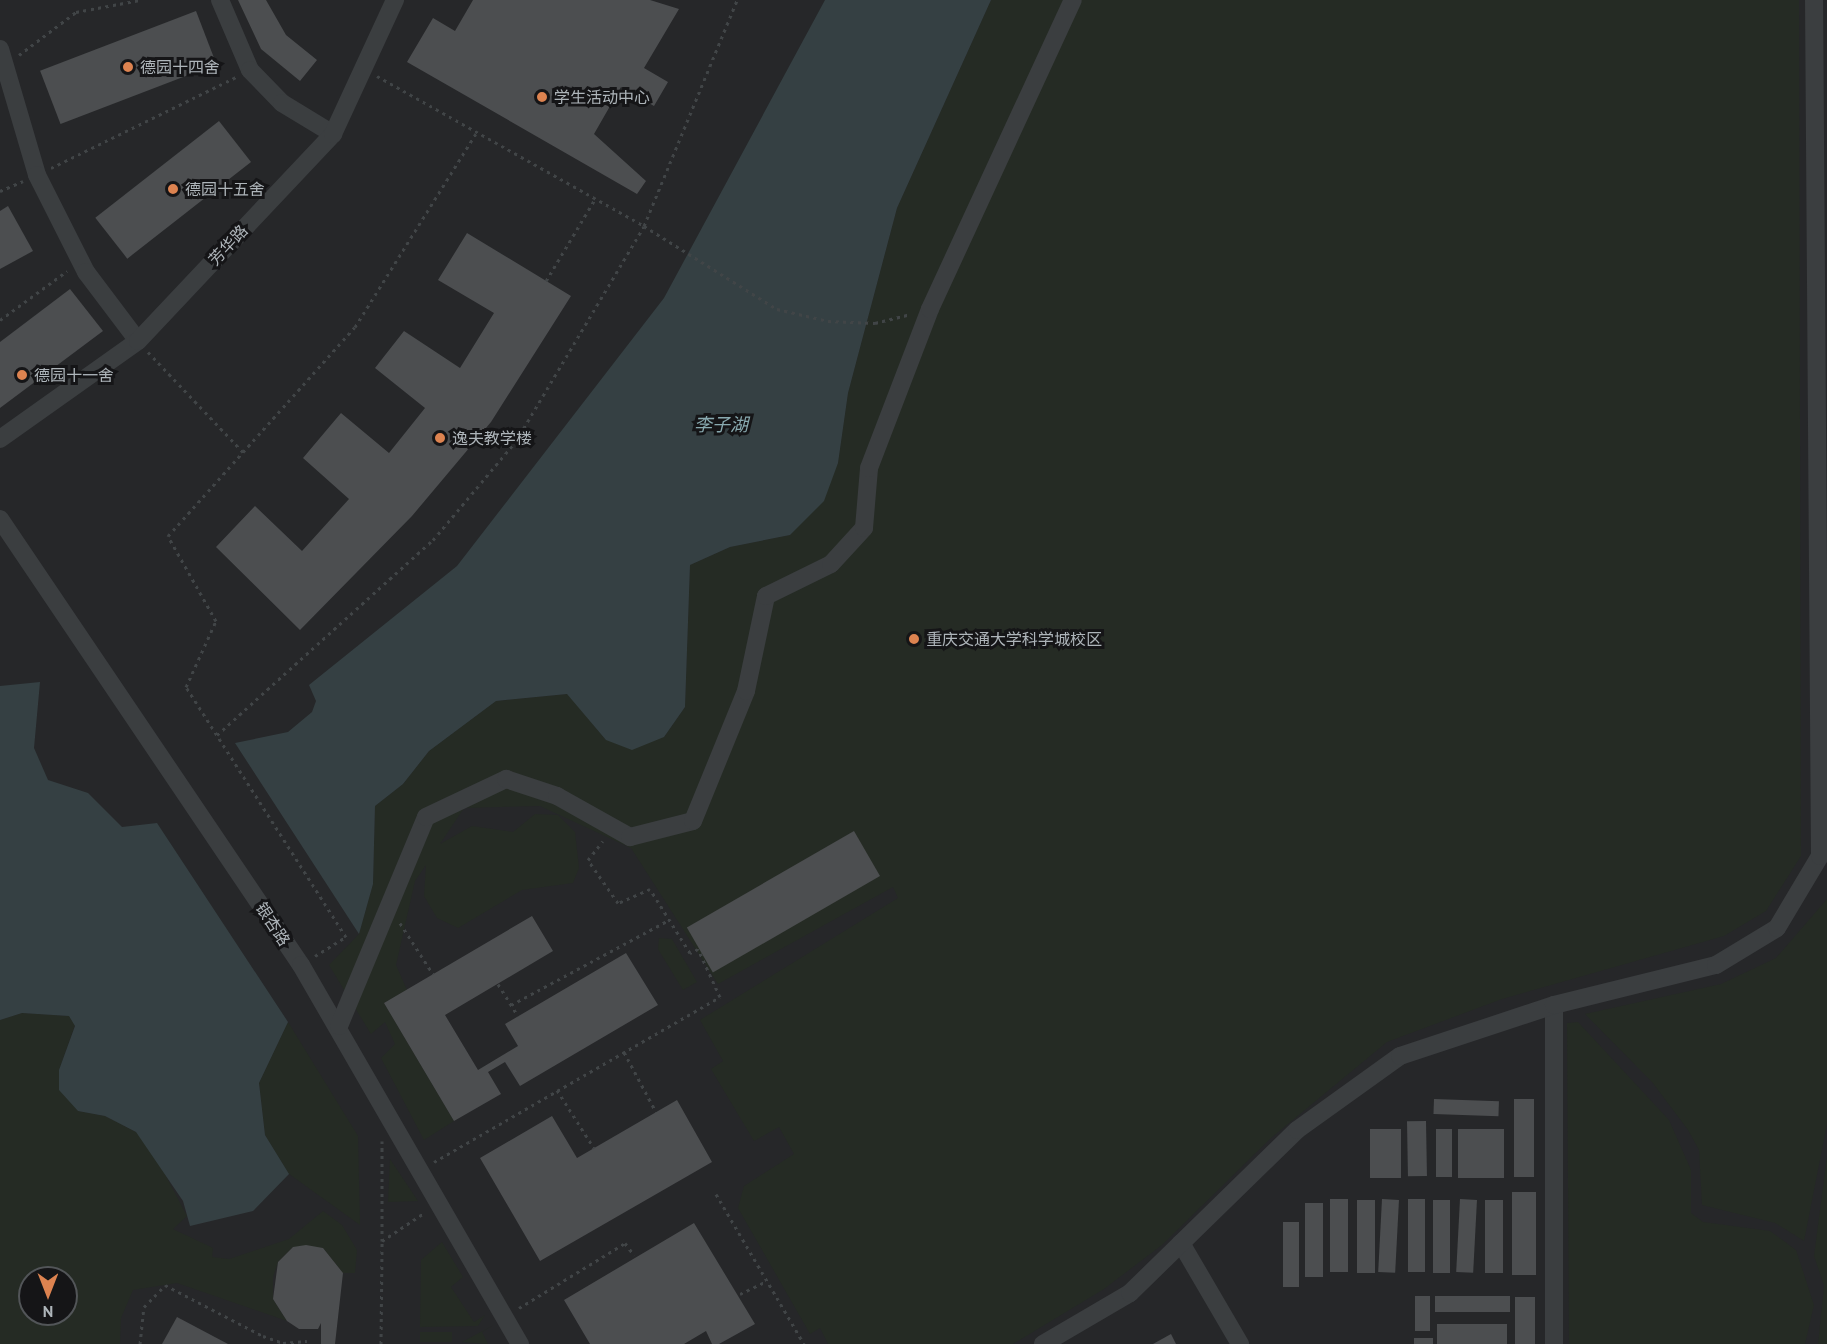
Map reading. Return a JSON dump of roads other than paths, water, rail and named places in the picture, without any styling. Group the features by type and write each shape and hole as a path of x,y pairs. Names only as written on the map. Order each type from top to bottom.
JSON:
{"street":[{"path":"220,0 250,70 282,103 333,134"},
{"name":"芳华路","path":"0,439 138,341 333,134 395,0"},
{"path":"339,1026 426,817 506,779 557,796 630,837 693,821 746,691 766,596 831,564 864,528 869,468 930,309 1073,0"},
{"path":"1043,1344 1130,1293 1297,1130 1400,1056 1554,1005 1716,965 1778,928 1823,855 1814,0"},
{"path":"2,58 37,175 81,261 138,341"},
{"name":"银杏路","path":"0,519 301,965 339,1026 520,1344"},
{"path":"1554,1005 1554,1344"},
{"path":"1182,1243 1240,1344"}],"water":[{"name":"李子湖","path":"825,0 991,0 897,208 848,393 838,463 824,501 790,535 730,547 690,565 685,707 664,737 632,750 606,740 567,694 496,701 429,751 403,784 375,806 373,884 359,934 235,743 288,732 312,712 316,701 309,685 457,566 664,298"},
{"path":"40,682 34,748 48,780 88,793 122,827 157,823 288,1022 259,1083 265,1135 289,1174 253,1211 190,1226 183,1201 136,1132 105,1116 78,1111 59,1090 59,1070 75,1026 69,1016 22,1013 0,1020 0,686"}],"place":[{"name":"德园十四舍","path":"128,67"},
{"name":"学生活动中心","path":"542,97"},
{"name":"德园十五舍","path":"173,189"},
{"name":"德园十一舍","path":"22,375"},
{"name":"逸夫教学楼","path":"440,438"},
{"name":"重庆交通大学科学城校区","path":"914,639"}]}
